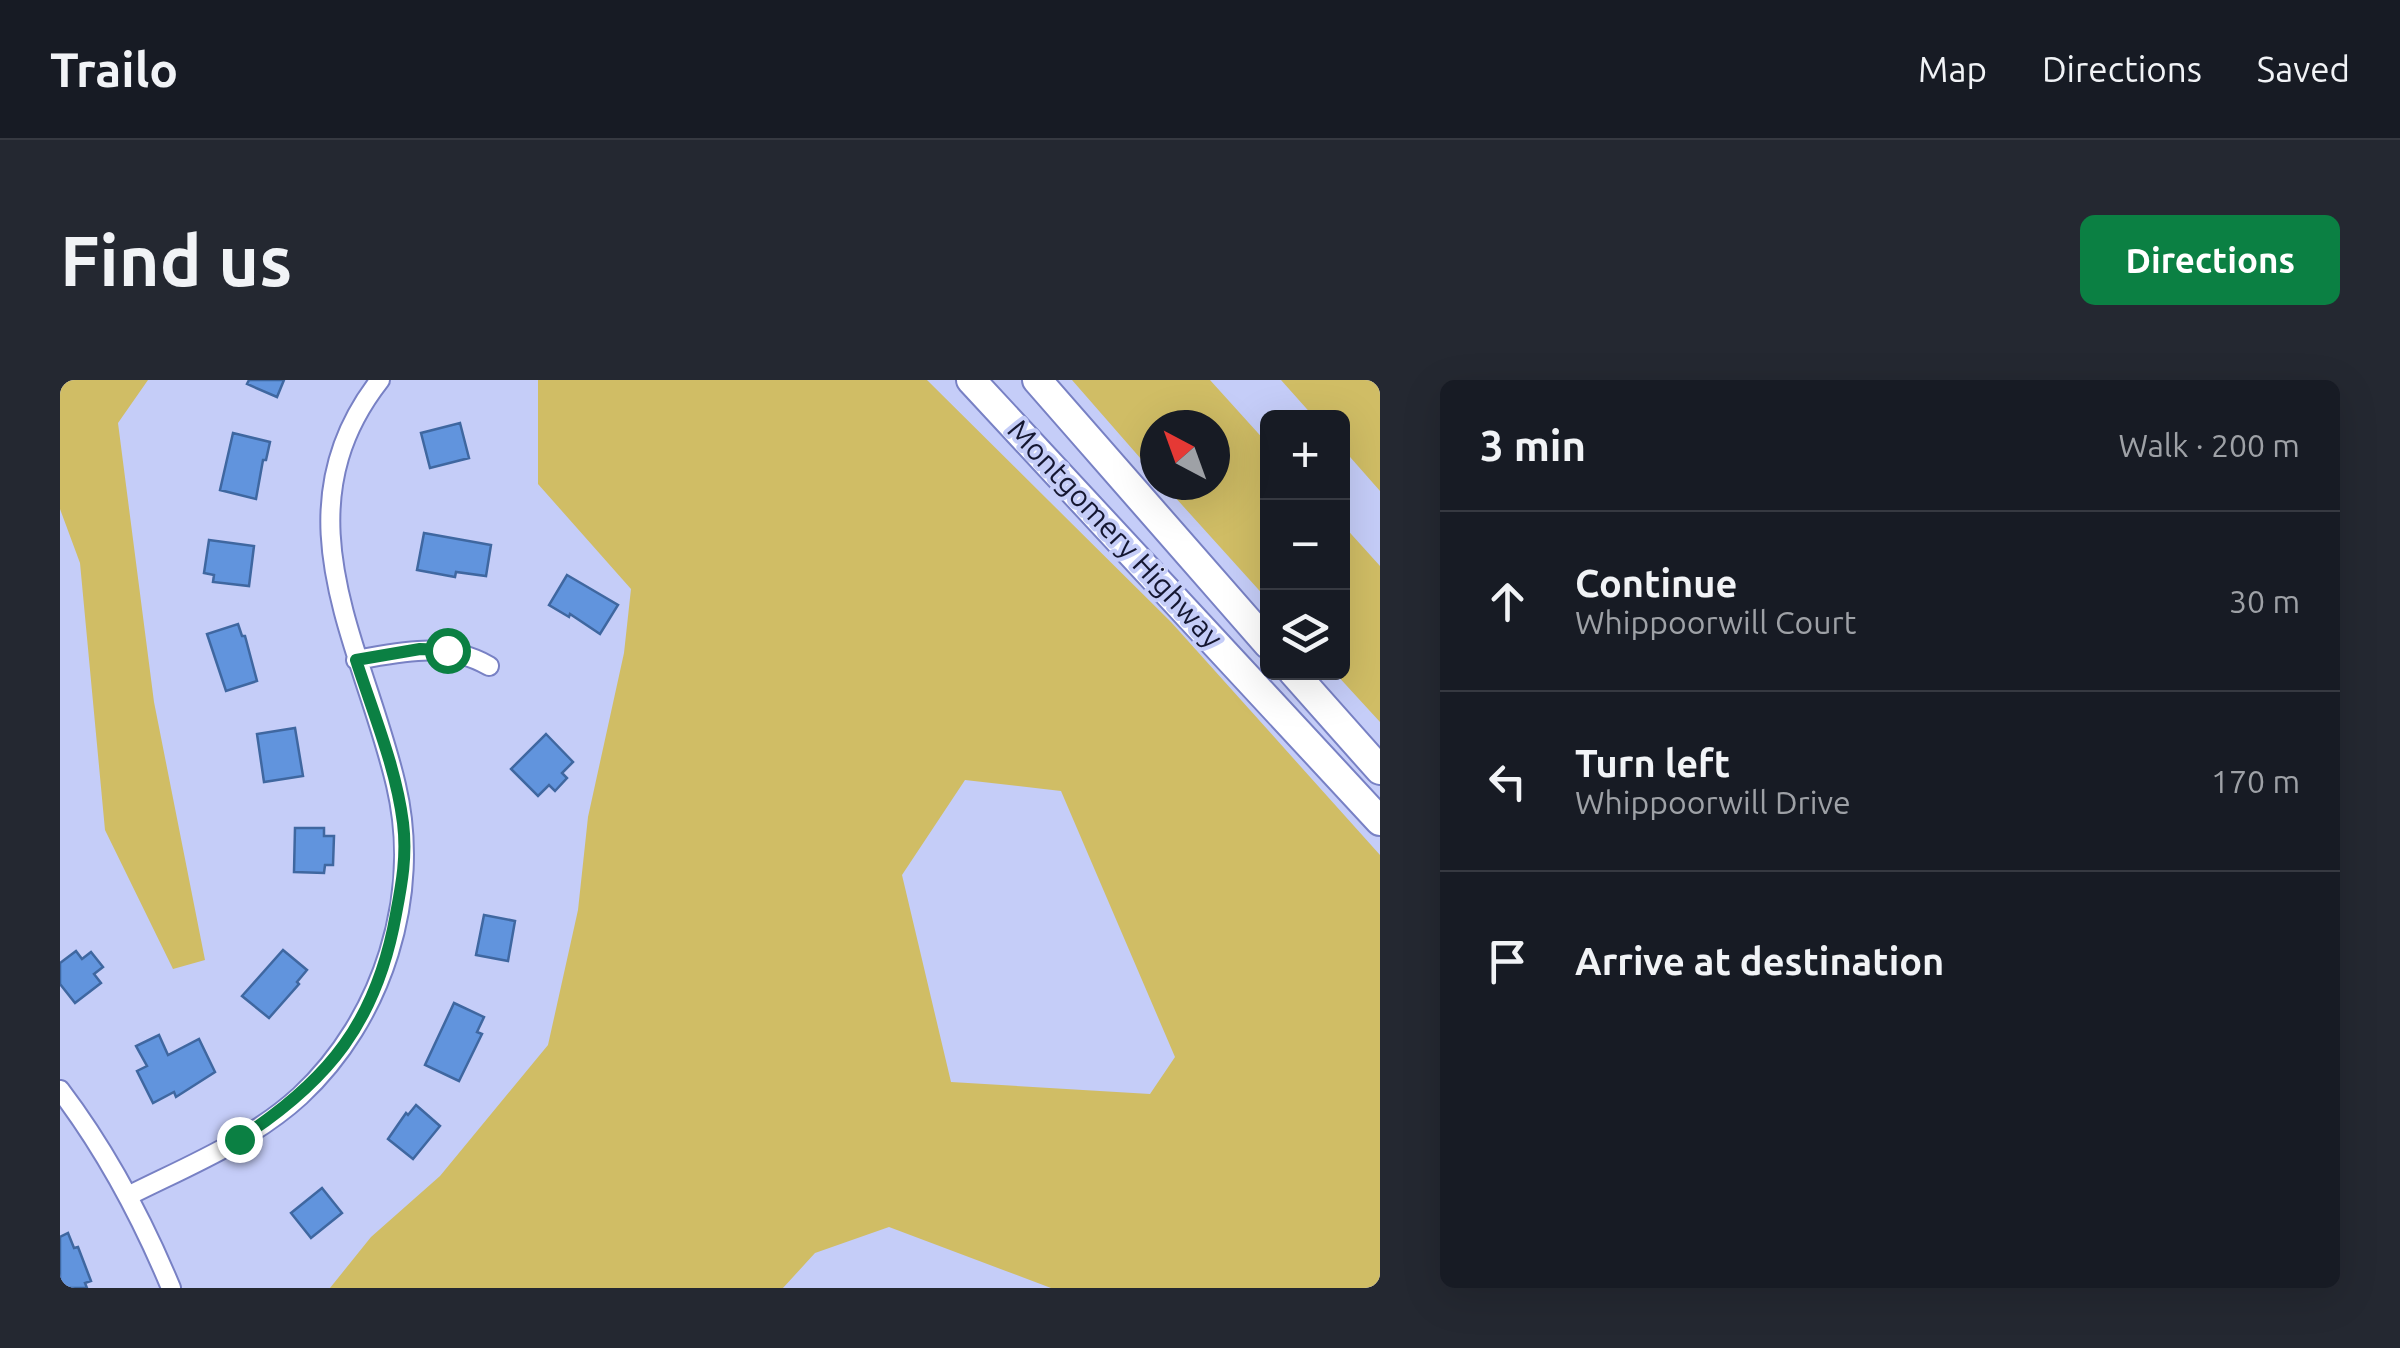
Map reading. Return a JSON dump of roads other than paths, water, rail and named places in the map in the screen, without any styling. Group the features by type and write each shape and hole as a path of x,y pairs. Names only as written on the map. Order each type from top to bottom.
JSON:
{"main road":[{"name":"Montgomery Highway","path":"971,380 1380,820"},
{"name":"Montgomery Highway","path":"1036,380 1260,635"},
{"path":"1299,680 1380,770"}],"street":[{"path":"130,1195 239,1139 298,1098 328,1068 355,1030 384,973 405,866 403,824 396,783 334,581 331,550 336,470 347,439 380,380"},
{"path":"356,660 434,650 471,656 489,666"},
{"path":"60,1090 95,1136 130,1195 171,1288"}]}
